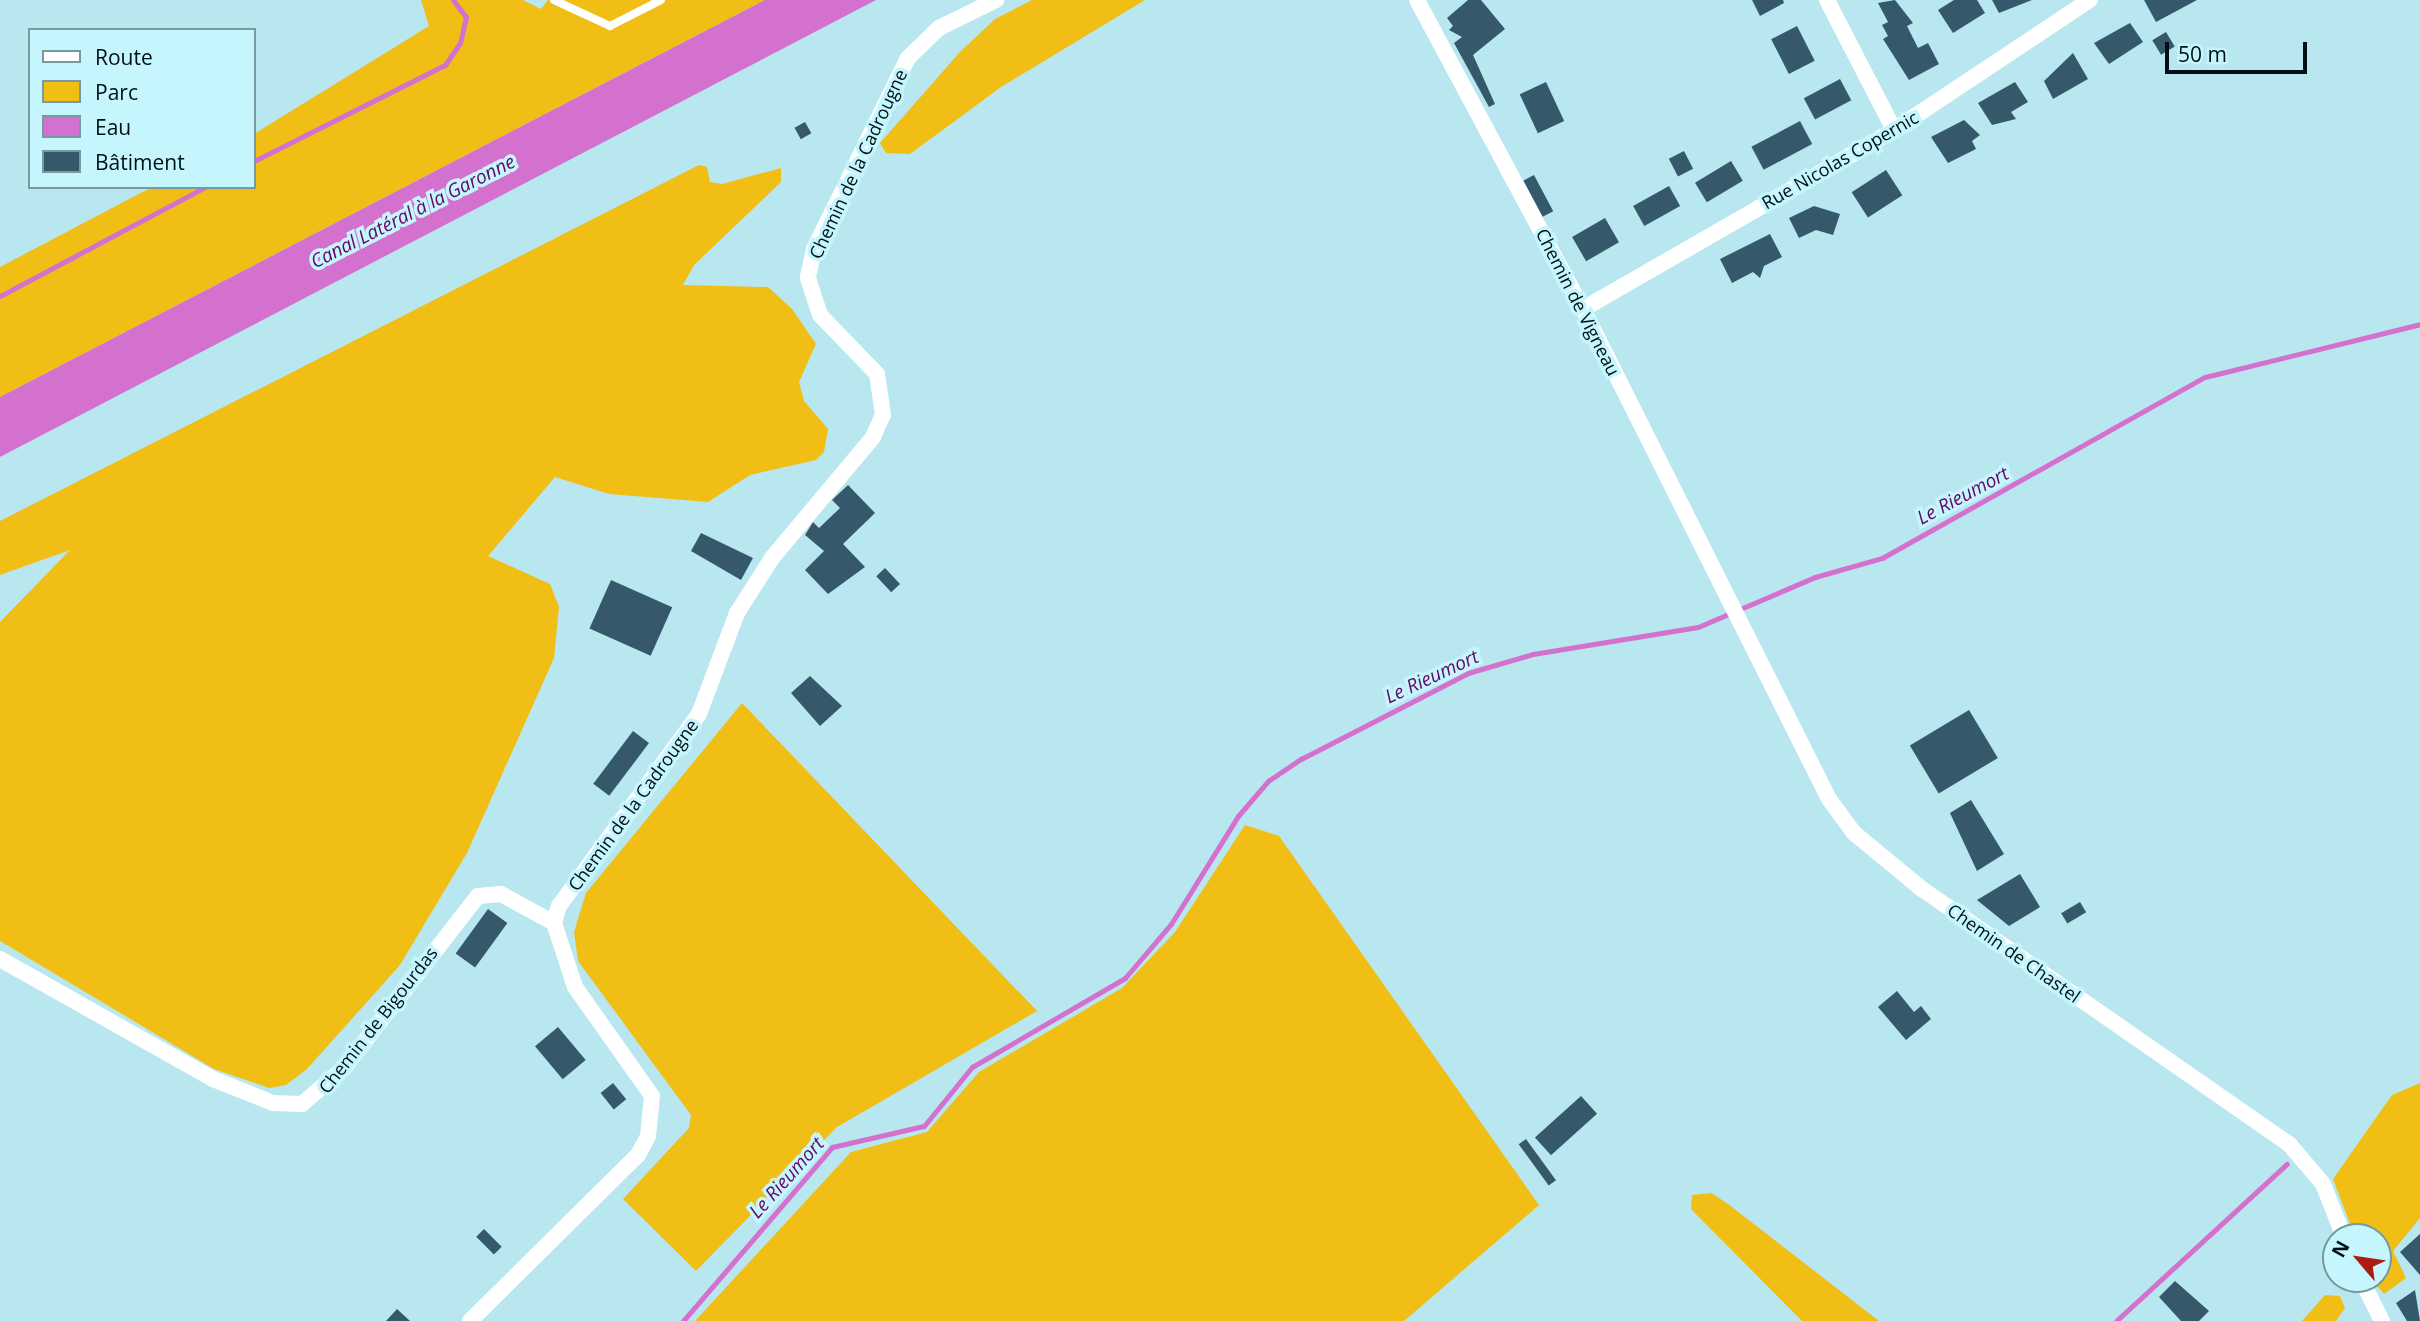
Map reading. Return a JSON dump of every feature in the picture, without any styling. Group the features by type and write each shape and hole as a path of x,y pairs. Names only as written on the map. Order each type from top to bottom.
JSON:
{"street":[{"name":"Chemin de la Cadrougne","path":"554,923 559,906 699,714 737,613 772,558 873,437 883,415 880,384 811,298 814,249 908,58 940,29 996,0"},
{"name":"Chemin de Vigneau","path":"1417,0 1583,309 1734,614"},
{"path":"1827,0 1894,130"},
{"name":"Rue Nicolas Copernic","path":"1583,309 1894,130 2090,0"},
{"name":"Chemin de Chastel","path":"1734,614 1829,799 1854,833 1923,889 2290,1145 2323,1184 2338,1223"},
{"name":"Chemin de Bigourdas","path":"0,959 213,1079 273,1103 302,1104 344,1068 478,895 501,894 554,923"},
{"path":"470,1321 638,1155 654,1114 644,1078 563,964 554,923"},
{"path":"2368,1293 2382,1321"}],"lane":[{"path":"554,0 610,26 661,0"}],"green space":[{"path":"421,0 523,0 541,9 548,0 765,0 0,397 0,267 148,189 256,189 256,133 429,26"},
{"path":"1032,0 1145,0 1001,87 910,154 886,153 880,143 960,52 995,19"},
{"path":"699,165 707,167 710,182 722,184 781,168 781,182 694,265 683,285 768,287 792,309 816,344 799,382 804,401 828,429 824,452 816,460 750,475 708,502 609,494 555,477 488,556 550,584 559,607 554,658 467,853 400,965 307,1069 286,1085 269,1088 214,1069 0,941 0,622 70,550 0,575 0,521"},
{"path":"742,703 1037,1011 837,1127 696,1271 623,1199 689,1128 691,1115 578,961 574,932 586,893"},
{"path":"1245,825 1279,836 1539,1205 1404,1321 695,1321 851,1152 927,1132 979,1072 1122,988 1175,932"},
{"path":"2420,1083 2420,1218 2393,1251 2406,1278 2392,1288 2392,1223 2350,1223 2333,1179 2392,1095"},
{"path":"1711,1193 1879,1321 1802,1321 1691,1209 1692,1195"},
{"path":"2325,1295 2340,1296 2345,1308 2336,1321 2302,1321"}],"water":[{"name":"Canal Latéral à la Garonne","path":"765,0 876,0 0,457 0,397"}],"building":[{"path":"1468,0 1481,0 1505,29 1473,55 1495,104 1489,107 1454,43 1462,37 1449,30 1453,26 1447,18"},
{"path":"1752,0 1783,0 1784,3 1760,16"},
{"path":"1895,0 1913,23 1907,26 1918,48 1928,43 1939,64 1909,80 1883,39 1888,36 1882,25 1888,22 1878,3"},
{"path":"1954,0 1977,0 1985,13 1953,33 1938,10"},
{"path":"1992,0 2032,0 1999,13"},
{"path":"2144,0 2197,0 2156,22"},
{"path":"2130,23 2143,42 2109,64 2094,43"},
{"path":"1797,26 1815,61 1789,74 1771,39"},
{"path":"2166,32 2175,47 2161,55 2152,40"},
{"path":"2073,53 2088,79 2053,99 2044,81"},
{"path":"1840,79 1851,100 1815,119 1804,98"},
{"path":"1546,82 1564,121 1538,133 1520,94"},
{"path":"2015,82 2028,102 2011,112 2016,119 1992,125 1978,103"},
{"path":"1964,120 1980,135 1972,141 1976,149 1948,163 1931,137"},
{"path":"1800,121 1812,144 1764,170 1751,147"},
{"path":"805,122 811,133 801,139 795,128"},
{"path":"1684,151 1693,169 1678,177 1669,159"},
{"path":"1731,161 1743,181 1707,202 1695,183"},
{"path":"1886,170 1902,195 1868,217 1852,192"},
{"path":"1534,175 1553,211 1543,217 1523,181"},
{"path":"1669,186 1680,206 1644,226 1633,206"},
{"path":"1814,206 1840,214 1833,235 1816,230 1799,238 1789,218"},
{"path":"1605,218 1619,242 1586,261 1572,237"},
{"path":"1770,234 1782,257 1764,266 1760,278 1753,272 1732,283 1720,259"},
{"path":"848,485 875,513 843,544 865,567 828,594 805,570 824,551 805,535 813,522 819,528 840,508 832,500"},
{"path":"701,533 753,558 741,580 691,551"},
{"path":"885,568 900,584 891,592 876,576"},
{"path":"611,580 672,607 651,656 589,628"},
{"path":"810,676 842,706 820,726 791,693"},
{"path":"1969,710 1998,758 1939,794 1910,746"},
{"path":"633,731 649,743 609,796 593,784"},
{"path":"1971,800 2004,854 1977,871 1950,813"},
{"path":"2020,874 2040,907 2009,926 1977,900"},
{"path":"2080,902 2086,912 2067,924 2061,913"},
{"path":"488,909 507,923 475,968 456,953"},
{"path":"1897,991 1914,1012 1921,1006 1931,1019 1906,1040 1878,1007"},
{"path":"558,1027 586,1060 563,1079 535,1046"},
{"path":"613,1083 626,1099 614,1109 601,1093"},
{"path":"1581,1096 1597,1114 1551,1155 1535,1137"},
{"path":"1526,1139 1556,1180 1549,1186 1519,1144"},
{"path":"484,1229 502,1247 494,1254 476,1237"},
{"path":"2420,1234 2420,1275 2400,1252"},
{"path":"2175,1281 2209,1311 2199,1321 2181,1321 2159,1297"},
{"path":"2415,1290 2420,1321 2407,1321 2396,1303"},
{"path":"397,1309 410,1321 386,1321"}],"waterway":[{"path":"256,160 445,65 460,43 466,17 453,0"},
{"path":"0,296 201,189"},
{"name":"Le Rieumort","path":"683,1321 832,1147 924,1126 972,1067 1125,978 1171,924 1238,816 1268,781 1301,759 1468,673 1533,654 1698,627 1815,577 1882,558 2205,377 2420,324"},
{"path":"2116,1321 2287,1164"}]}
